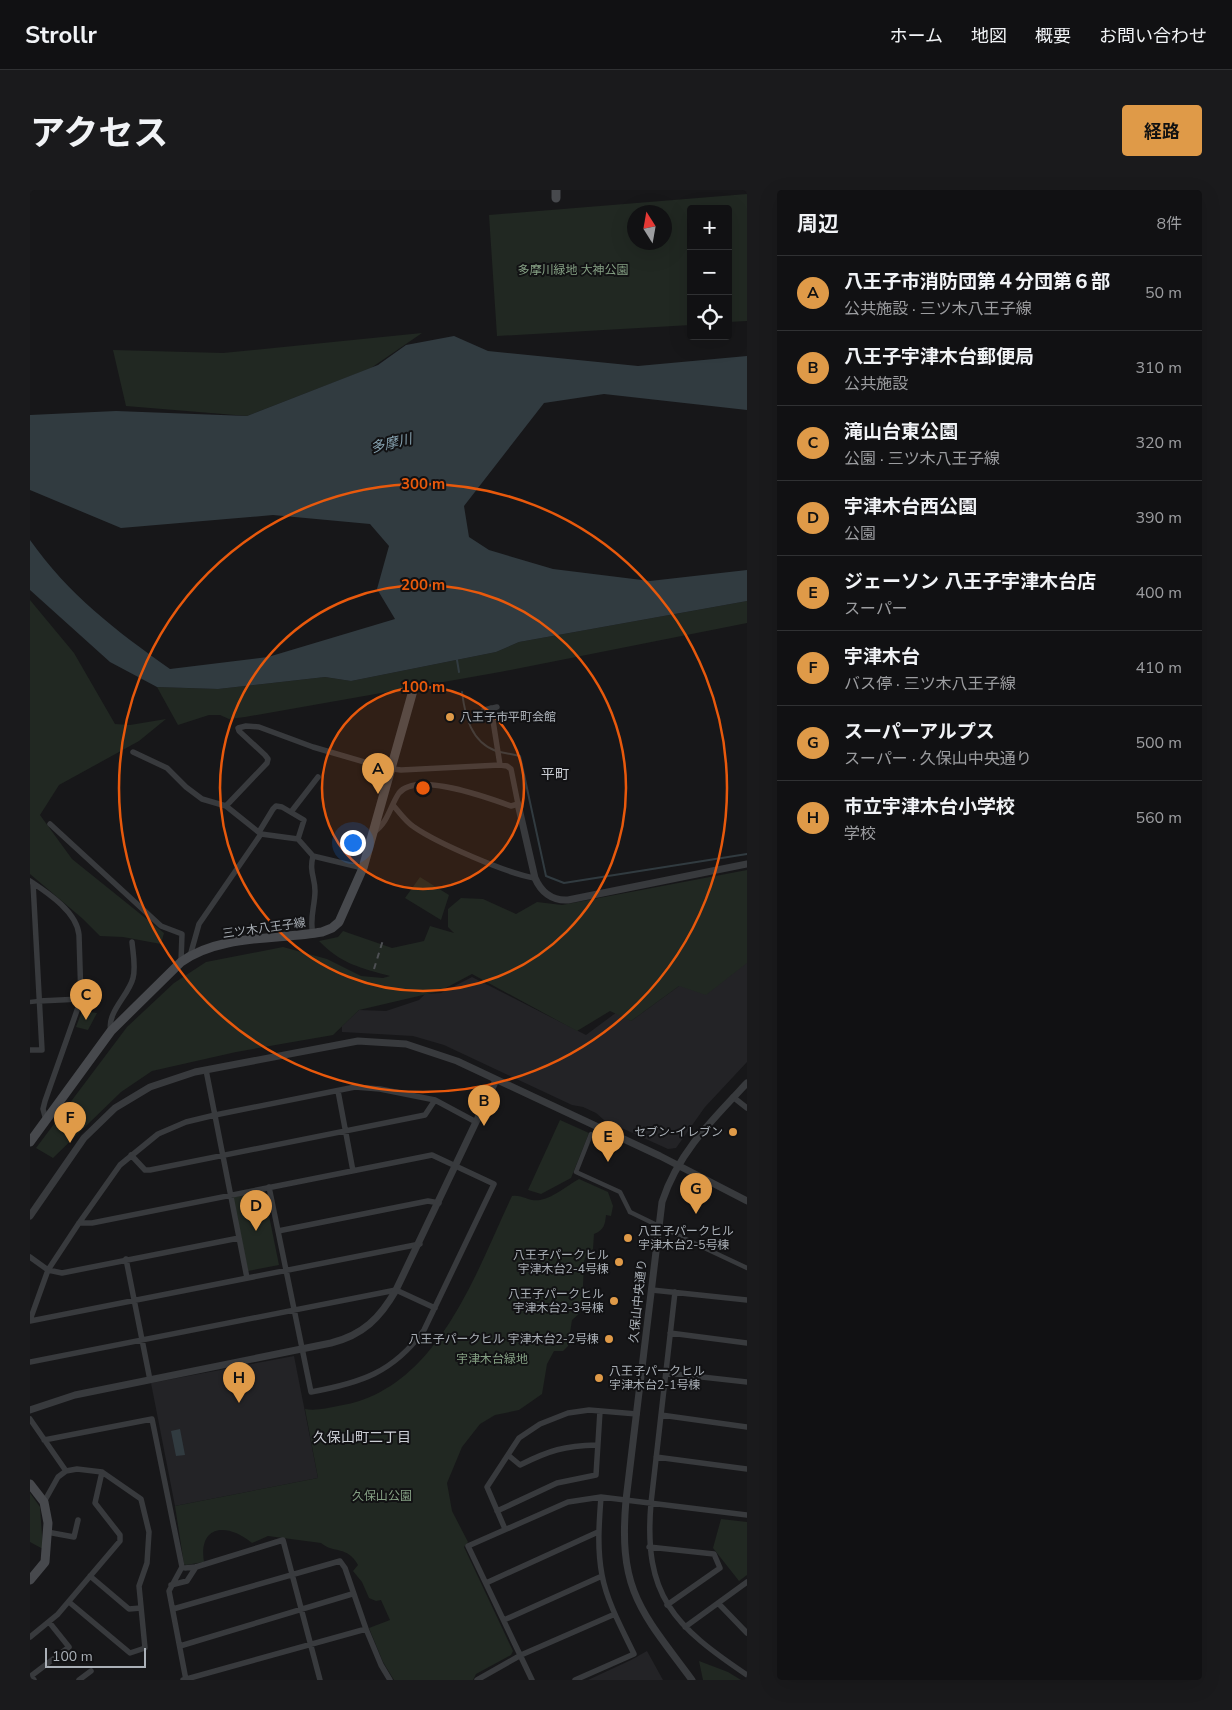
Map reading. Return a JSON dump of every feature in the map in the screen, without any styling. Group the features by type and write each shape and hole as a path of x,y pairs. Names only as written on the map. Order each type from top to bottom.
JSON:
{"main road":[{"name":"三ツ木八王子線","path":"30,1142 111,1031 181,962 210,948 246,941 313,934 332,928 339,922 363,868 414,687"},
{"path":"30,1484 44,1502 47,1512 44,1562 30,1580"}],"street":[{"path":"484,710 494,708 500,762"},
{"path":"226,806 236,793 267,763 268,759 238,728 259,727 313,747 392,769 500,762 508,766 511,769 535,878 540,888 550,896 568,900 747,864"},
{"path":"133,752 167,768 186,788 202,798 226,806 260,834 298,839 313,856 363,868"},
{"path":"291,812 318,777"},
{"path":"374,832 380,828 403,790 420,784 442,786 511,806 518,804"},
{"path":"393,805 414,827 434,838 513,871 535,878"},
{"path":"190,956 199,924 260,834 276,806 304,820 298,839"},
{"path":"50,824 161,926 182,934 181,962"},
{"path":"313,856 310,872 315,888 311,921 313,934"},
{"path":"31,882 68,912 76,922 78,935 81,999 45,1101 43,1109 46,1120"},
{"path":"30,1050 42,1050 31,882"},
{"path":"111,1031 110,1020 128,991 134,975 132,942"},
{"path":"30,1002 81,999"},
{"path":"30,1216 72,1152 115,1108 150,1087 177,1077 206,1070 336,1044 379,1041 406,1044 438,1053 660,1156 747,1201"},
{"path":"206,1070 247,1278"},
{"path":"30,1410 75,1395 300,1350 344,1340 356,1335 378,1318 396,1290 420,1244 496,1080"},
{"name":"久保山中央通り","path":"692,1680 642,1613 631,1587 626,1566 623,1536 626,1500 662,1202 677,1166 705,1127 747,1083"},
{"path":"30,1320 48,1270 79,1223 113,1174 131,1155 158,1134 186,1122 215,1115 355,1088 380,1089 435,1100 476,1122"},
{"path":"338,1091 353,1171"},
{"path":"733,1097 747,1108"},
{"path":"131,1155 145,1170 150,1170 424,1115 435,1100"},
{"path":"591,1134 576,1172 620,1192 630,1212 747,1268"},
{"path":"79,1223 432,1155 494,1184 424,1330 402,1356 379,1373 351,1384 311,1392 300,1350 294,1310 269,1187"},
{"path":"278,1231 428,1201 439,1203"},
{"path":"30,1257 48,1270 62,1273 239,1238"},
{"path":"30,1320 420,1244"},
{"path":"126,1259 150,1380"},
{"path":"30,1362 396,1290 435,1308"},
{"path":"652,1290 747,1300"},
{"path":"675,1292 651,1503 649,1547 654,1575 667,1605 695,1639 747,1675"},
{"path":"670,1333 747,1343"},
{"path":"666,1373 747,1382"},
{"path":"505,1529 487,1487 519,1438 540,1424 568,1413 600,1411 637,1414"},
{"path":"497,1511 557,1483 596,1475 600,1411"},
{"path":"661,1416 747,1427"},
{"path":"30,1419 66,1471"},
{"path":"44,1440 152,1419 182,1567 168,1591 173,1609 185,1680 366,1629"},
{"path":"508,1455 520,1465 547,1452 566,1446 597,1445"},
{"path":"656,1458 747,1469"},
{"path":"44,1502 58,1477 66,1471 77,1469 102,1472 141,1499 147,1519 149,1532 147,1563 139,1586 145,1648 130,1654 69,1602"},
{"path":"30,1637 49,1622 69,1602 120,1541 120,1535 95,1503 102,1472"},
{"path":"576,1680 634,1654 615,1614 602,1576 598,1532 601,1497"},
{"path":"532,1680 468,1546 568,1502 601,1497 747,1515"},
{"path":"47,1532 74,1537 78,1520"},
{"path":"486,1584 598,1532"},
{"path":"182,1567 196,1567 283,1540 320,1680"},
{"path":"649,1547 714,1554 720,1568 667,1605"},
{"path":"173,1609 340,1561 345,1568 352,1594 380,1665 390,1680"},
{"path":"171,1585 187,1581 196,1567"},
{"path":"90,1576 129,1609 141,1608"},
{"path":"504,1620 602,1576"},
{"path":"685,1627 747,1582"},
{"path":"180,1646 352,1594"},
{"path":"718,1603 747,1633"},
{"path":"477,1680 521,1655 615,1614"},
{"path":"34,1680 31,1676 69,1647 49,1622"},
{"path":"79,1680 91,1670"}],"shaded area":[{"path":"747,943 747,1062 705,1107 676,1148 668,1149 604,1120 596,1113 583,1107 572,1105 444,1045 413,1036 342,1032 342,1026 359,1010 386,1011 419,1000 425,994 441,993 472,977 586,1035 617,1012 631,1021 679,986"},
{"path":"294,1356 318,1478 175,1506 151,1383"},
{"path":"647,1651 663,1680 588,1680 631,1660"}],"green space":[{"name":"多摩川緑地 大神公園","path":"747,194 747,321 732,322 732,205 687,205 687,325 497,336 489,215"},
{"path":"422,333 371,368 247,416 126,406 113,350 223,353"},
{"path":"30,600 74,653 115,724 130,725 166,719 139,741 59,785 40,815 72,859 164,933 161,944 123,937 100,936 30,874"},
{"path":"747,601 747,623 500,672 245,717 229,719 220,715 209,715 178,725 157,687 218,689 325,677 351,681 496,652 519,642"},
{"path":"747,870 747,963 706,995 679,986 631,1021 610,1011 577,1031 472,974 440,991 359,1010 333,1035 236,1052 152,1071 121,1092 53,1158 36,1148 127,1027 174,983 206,962 283,947 327,959 361,976 383,978 390,976 343,960 319,941 338,937 343,931 392,948 424,941 430,926 454,933 448,927 448,909 461,898 483,899 516,914 537,902 562,905"},
{"path":"420,877 449,895 441,920 405,898"},
{"path":"82,1011 97,1013 88,1030 76,1027"},
{"path":"560,1120 589,1133 571,1178 541,1194 528,1190"},
{"path":"579,1179 608,1192 613,1206 611,1216 606,1215 603,1227 594,1234 593,1249 587,1253 584,1261 582,1311 572,1320 568,1346 563,1351 554,1351 547,1364 542,1394 519,1410 495,1415 480,1424 462,1447 447,1483 452,1511 468,1542 464,1547 513,1651 511,1655 476,1674 473,1680 394,1680 383,1662 369,1628 390,1620 381,1600 376,1601 369,1598 362,1582 353,1571 358,1565 354,1559 345,1552 321,1543 268,1536 252,1543 243,1536 233,1532 216,1531 205,1540 203,1550 204,1562 184,1564 175,1506 318,1478 305,1409 338,1406 372,1396 402,1378 427,1354 448,1325 467,1293 512,1196 536,1200 545,1199"},
{"path":"264,1191 279,1265 248,1271 233,1197"},
{"path":"30,1493 40,1507 43,1549 30,1542"},
{"path":"721,1519 747,1522 747,1575 739,1581 713,1548"},
{"path":"699,1661 728,1672 741,1680 703,1680"}],"water":[{"name":"多摩川","path":"454,336 488,351 638,366 747,356 747,410 604,394 544,403 464,506 469,537 489,550 553,569 650,581 747,570 747,601 519,642 496,652 351,681 325,677 218,689 157,687 110,662 30,590 30,540 45,560 77,595 112,626 170,669 268,657 395,619 377,589 389,546 370,524 273,515 121,528 30,490 30,415 116,411 247,416 378,365 406,345"},
{"path":"180,1429 185,1455 176,1456 171,1431"}],"waterway":[{"path":"457,660 459,672"},
{"path":"462,692 467,719 475,735 487,747 496,751"},
{"path":"500,752 520,756 546,876 564,883 747,854"}],"railway":[{"path":"374,969 383,940"}],"place":[{"name":"八王子市平町会館","path":"450,717"},
{"name":"八王子市消防団第４分団第６部","path":"378,794"},
{"name":"滝山台東公園","path":"86,1020"},
{"name":"八王子宇津木台郵便局","path":"484,1126"},
{"name":"セブン-イレブン","path":"733,1132"},
{"name":"宇津木台","path":"70,1143"},
{"name":"ジェーソン 八王子宇津木台店","path":"608,1162"},
{"name":"スーパーアルプス","path":"696,1214"},
{"name":"宇津木台西公園","path":"256,1231"},
{"name":"八王子パークヒル 宇津木台2-5号棟","path":"628,1238"},
{"name":"八王子パークヒル 宇津木台2-4号棟","path":"619,1262"},
{"name":"八王子パークヒル 宇津木台2-3号棟","path":"614,1301"},
{"name":"八王子パークヒル 宇津木台2-2号棟","path":"609,1339"},
{"name":"八王子パークヒル 宇津木台2-1号棟","path":"599,1378"},
{"name":"市立宇津木台小学校","path":"239,1403"}],"district":[{"name":"平町","path":"555,774"},
{"name":"久保山町二丁目","path":"362,1437"}],"park label":[{"name":"宇津木台緑地","path":"492,1359"},
{"name":"久保山公園","path":"382,1496"}]}
